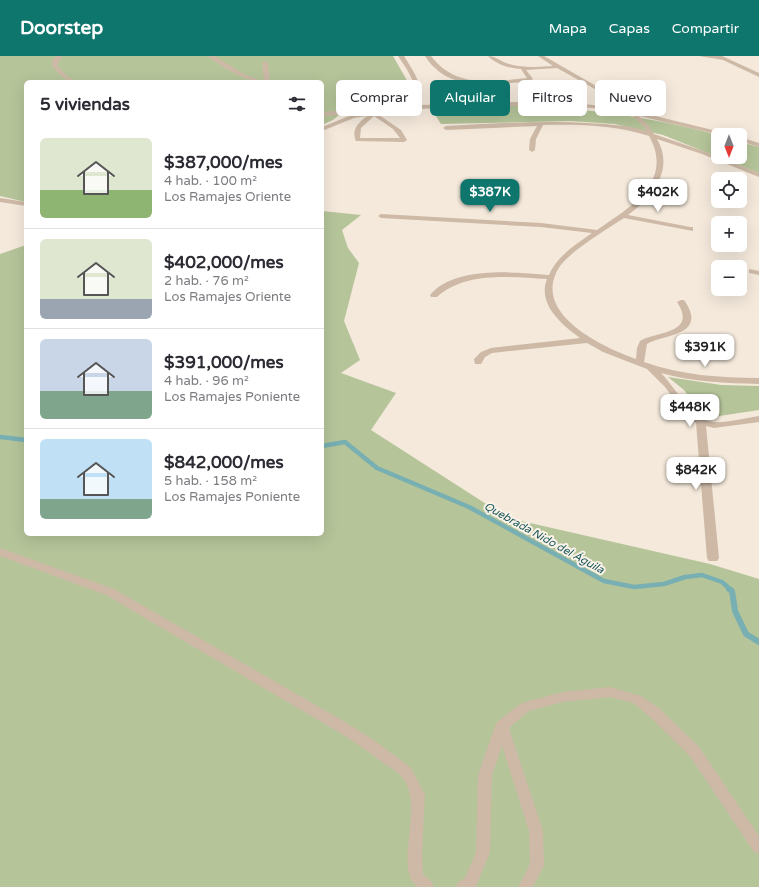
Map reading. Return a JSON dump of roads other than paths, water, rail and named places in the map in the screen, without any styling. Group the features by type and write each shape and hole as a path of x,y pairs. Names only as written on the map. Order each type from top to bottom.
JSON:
{"street":[{"path":"59,56 54,65 69,80"},
{"path":"211,56 240,74 256,80"},
{"path":"401,56 414,80"},
{"path":"428,56 442,73 459,80 472,82 526,80 530,78 522,67"},
{"path":"491,56 502,63 522,67 557,67"},
{"path":"541,56 557,67 595,87"},
{"path":"702,56 724,59"},
{"path":"718,56 759,75"},
{"path":"265,63 267,80"},
{"path":"422,107 516,103 547,103 595,107"},
{"path":"324,114 336,112"},
{"path":"374,113 379,119 398,128 403,135 404,140 358,140 355,134 356,130 374,113"},
{"path":"324,128 346,118 357,116"},
{"path":"636,116 645,124 652,135 659,153 660,168 658,176 643,200 597,232 562,259 550,277 548,290 553,307 566,324 587,340 615,354 671,373 710,379 759,381"},
{"path":"645,116 711,131"},
{"path":"532,150 533,140 541,123"},
{"path":"446,128 541,123 634,129 759,176"},
{"path":"747,141 759,144"},
{"path":"0,200 24,204"},
{"path":"381,216 541,225 597,232"},
{"path":"622,216 690,229"},
{"path":"434,295 448,284 481,277 517,275 550,277"},
{"path":"681,302 686,314 683,327 670,335 651,338 643,343 641,349 644,364 668,385 692,416 701,422 720,424 759,419"},
{"path":"478,362 480,356 494,350 587,340"},
{"path":"701,422 713,558"},
{"path":"0,552 110,592 335,723 369,744 406,772 418,795 415,855 416,877 427,887"},
{"path":"463,887 470,883 483,852 485,775 502,726 525,707 563,697 610,692 637,699 654,712 694,751 759,848"},
{"path":"502,726 536,831 537,865 525,887"}],"waterway":[{"name":"Quebrada Nido del Águila","path":"0,437 24,440"},
{"name":"Quebrada Nido del Águila","path":"324,446 345,442 377,468 469,507 604,581 634,587 664,584 685,577 702,575 722,582 731,590"},
{"name":"Quebrada Nido del Águila","path":"729,589 732,591 735,611 746,634 759,642"}]}
